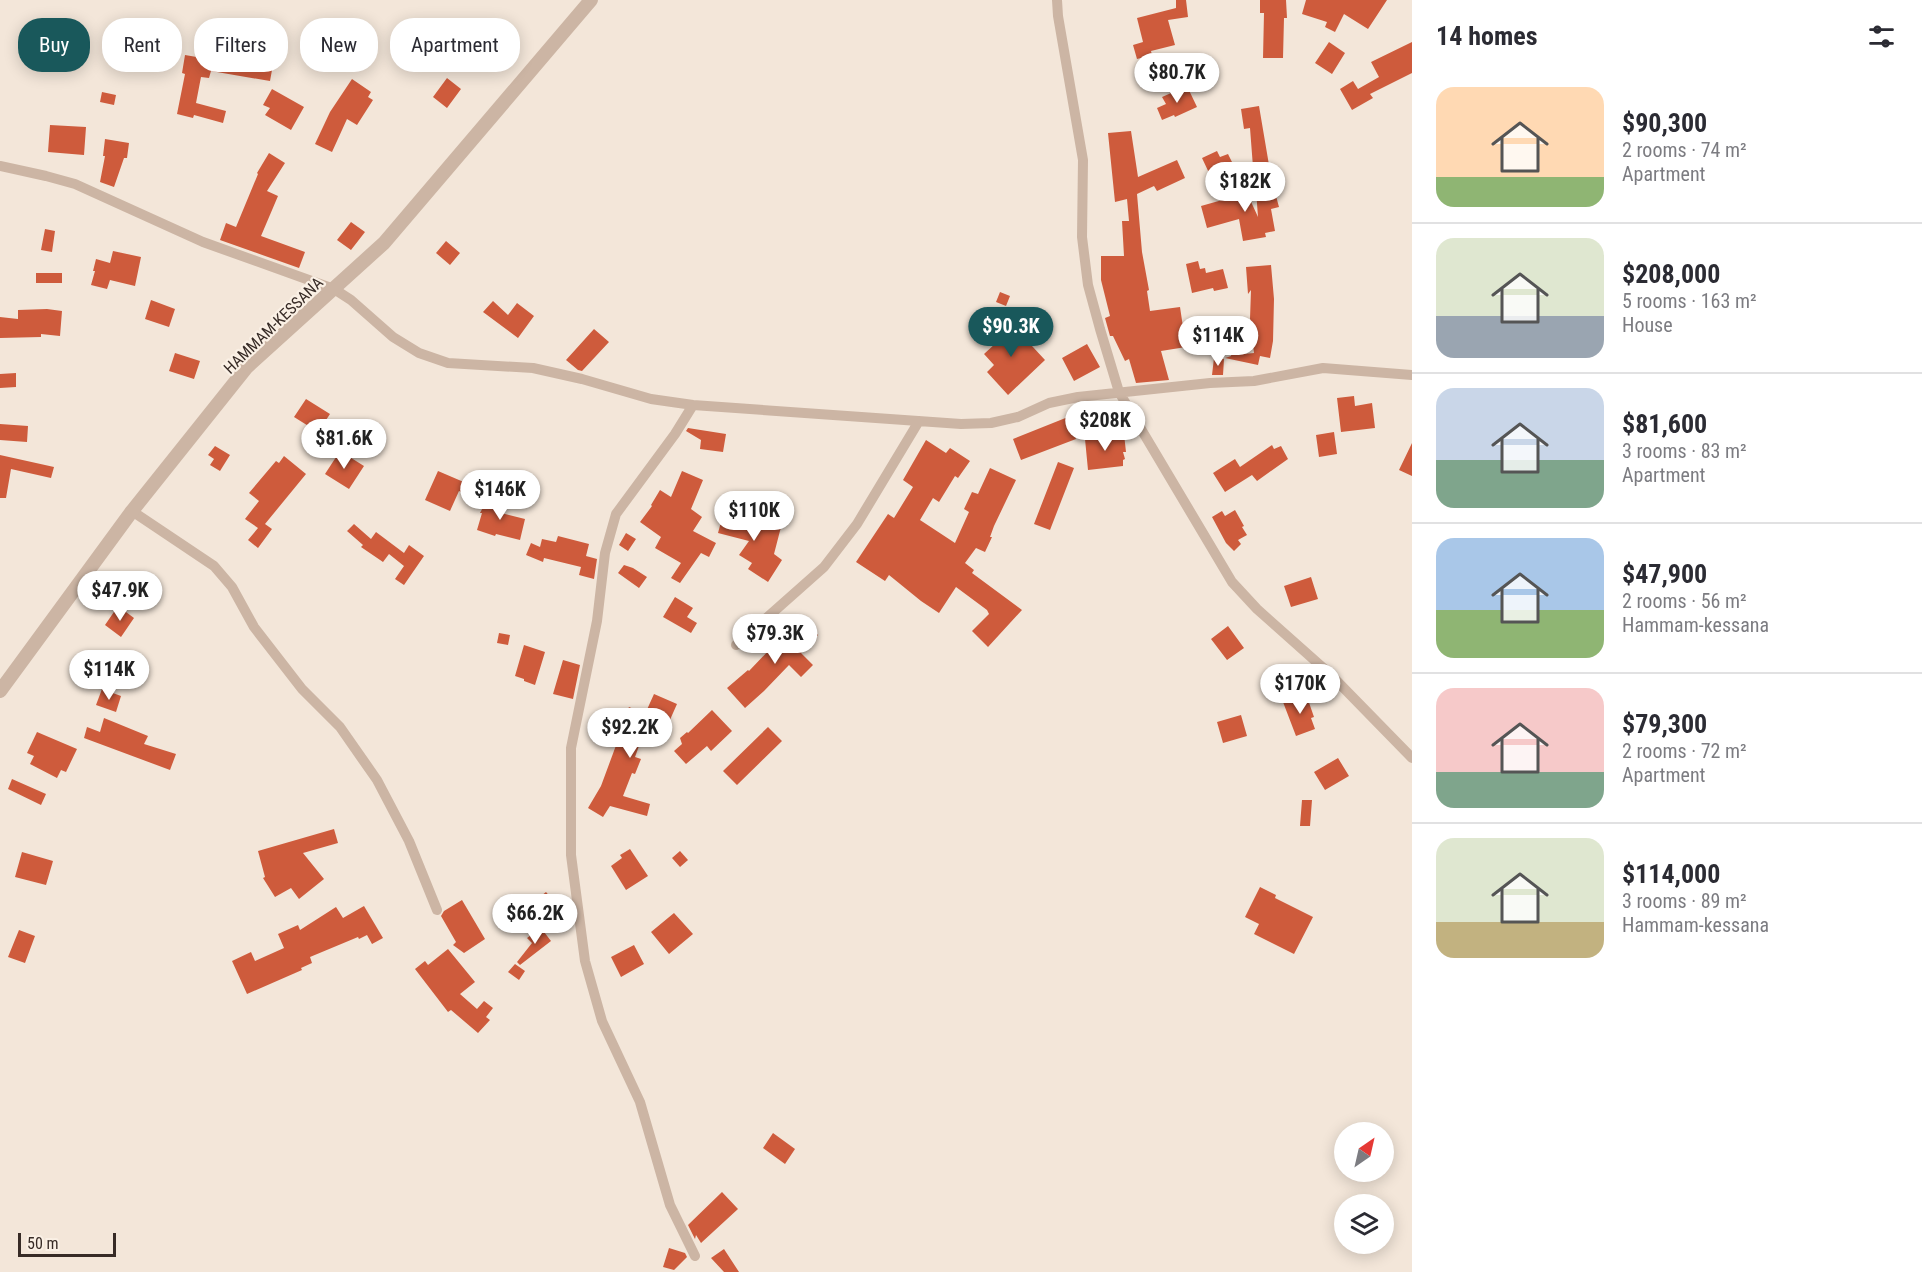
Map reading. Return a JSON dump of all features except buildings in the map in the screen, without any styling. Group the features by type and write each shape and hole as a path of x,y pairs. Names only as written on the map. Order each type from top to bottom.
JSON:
{"street":[{"name":"HAMMAM-KESSANA","path":"0,691 132,511 247,367 384,243 591,0"},
{"path":"1057,0 1083,160 1082,237 1088,285 1119,392 1232,582 1257,609 1330,674 1412,758"},
{"path":"0,166 75,184 203,242 334,289 351,300 393,337 419,353 448,363 533,368 582,379 651,399 693,405 961,424 991,423 1018,417 1048,403 1119,392 1254,381 1323,368 1412,375"},
{"path":"693,405 675,434 616,514 605,553 597,621 571,748 571,855 585,961 602,1021 640,1102 670,1205 695,1256"},
{"path":"736,645 824,567 857,524 918,421"},
{"path":"132,511 214,566 232,587 254,627 302,689 340,727 377,780 409,841 436,909"}]}
